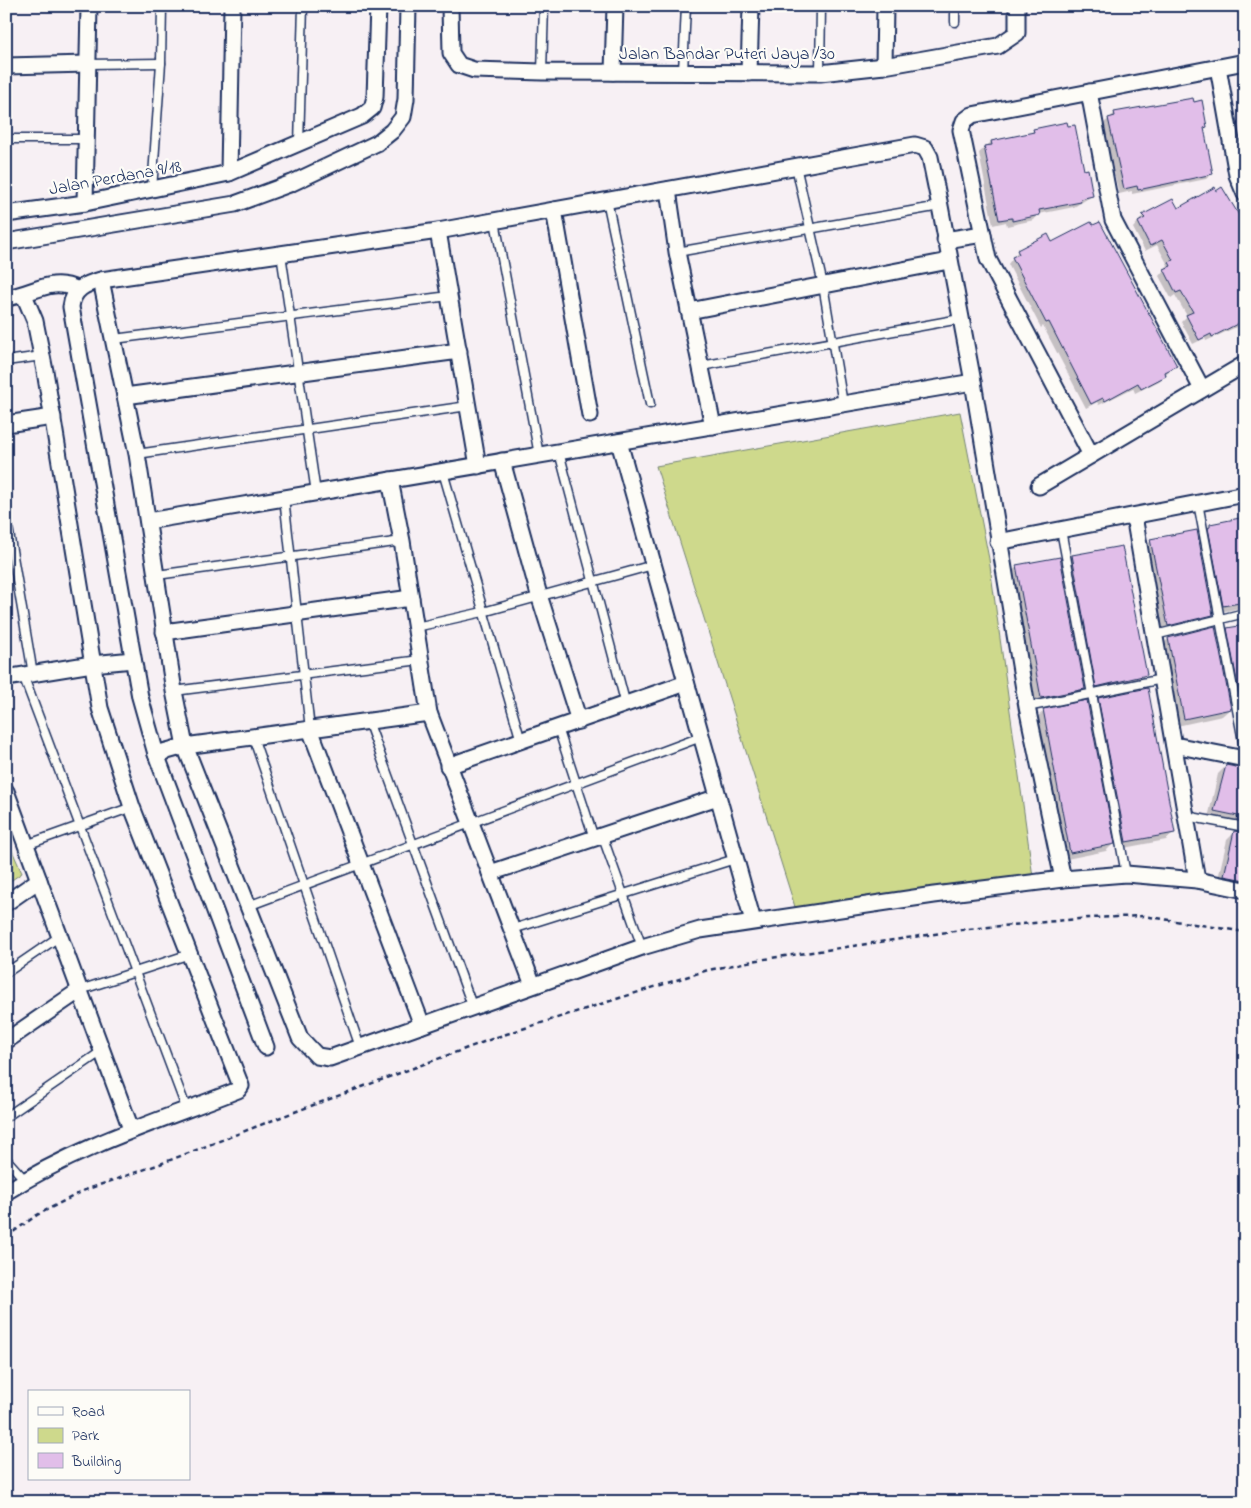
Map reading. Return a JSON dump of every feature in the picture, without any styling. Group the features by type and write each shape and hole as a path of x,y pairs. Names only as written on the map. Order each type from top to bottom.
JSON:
{"street":[{"path":"85,203 89,6"},
{"path":"229,173 232,6"},
{"name":"Jalan Perdana 9/18","path":"6,214 85,203 229,173 362,116 372,108 375,97 378,6"},
{"path":"6,242 235,204 292,183 377,143 392,131 403,118 406,98 408,6"},
{"name":"Jalan Bandar Puteri Jaya /30","path":"450,6 451,54 459,65 474,70 749,73 820,73 884,66 998,46 1017,33 1017,6"},
{"path":"613,72 615,6"},
{"path":"749,73 751,6"},
{"path":"884,66 885,6"},
{"path":"1091,455 988,259 961,130 964,121 972,115 1245,62"},
{"path":"6,66 88,64"},
{"path":"1218,67 1237,175 1245,194"},
{"path":"1089,92 1113,220 1202,389"},
{"path":"266,1046 156,754 133,660 74,330 72,298 78,290 101,280 438,231 915,145 925,148 930,157 973,382 998,542 1027,707 1064,879"},
{"path":"668,190 677,252 713,426"},
{"path":"554,210 590,415"},
{"path":"438,231 478,466"},
{"path":"945,240 983,234"},
{"path":"689,311 949,260"},
{"path":"101,280 137,454 157,575 164,632 185,746 300,1038 309,1050 317,1056 330,1058 642,947 700,930 753,921 1064,879 1126,874 1197,880 1245,890"},
{"path":"6,298 24,295 55,283 65,284 78,290"},
{"path":"6,1192 55,1163 131,1129 238,1090 241,1086 132,807 100,708 42,356 35,321 24,295"},
{"path":"125,396 459,351"},
{"path":"1039,486 1245,364"},
{"path":"148,521 973,382"},
{"path":"6,424 53,417"},
{"path":"619,442 753,921"},
{"path":"502,462 539,595 579,721"},
{"path":"390,480 402,542 429,713 533,985"},
{"path":"998,542 1245,494"},
{"path":"1134,516 1197,880"},
{"path":"164,632 411,598"},
{"path":"6,678 92,664 133,660"},
{"path":"448,766 686,684"},
{"path":"156,754 185,746 429,713"},
{"path":"310,729 422,1025"},
{"path":"1174,745 1245,759"},
{"path":"6,791 131,1129"},
{"path":"490,873 718,797"},
{"path":"6,903 39,880"},
{"path":"6,1041 80,990"}],"lane":[{"path":"152,190 161,64 162,6"},
{"path":"299,144 303,6"},
{"path":"542,72 544,6"},
{"path":"683,72 686,6"},
{"path":"820,73 821,6"},
{"path":"955,6 955,22"},
{"path":"88,64 161,64"},
{"path":"6,139 86,139"},
{"path":"796,166 823,285 843,404"},
{"path":"607,200 650,404"},
{"path":"677,252 940,206"},
{"path":"495,221 539,456"},
{"path":"282,254 316,493"},
{"path":"114,339 449,296"},
{"path":"701,366 960,319"},
{"path":"6,361 42,356"},
{"path":"137,454 468,406"},
{"path":"559,452 626,705"},
{"path":"443,472 520,741"},
{"path":"284,498 310,729"},
{"path":"1198,503 1245,752"},
{"path":"6,515 28,674 80,826 187,1110"},
{"path":"1061,530 1126,874"},
{"path":"157,575 402,542"},
{"path":"416,626 483,612 653,565"},
{"path":"1155,635 1245,613"},
{"path":"174,690 420,660"},
{"path":"1027,707 1162,679"},
{"path":"368,721 473,1008"},
{"path":"558,728 576,784 624,894 642,947"},
{"path":"253,736 360,1047"},
{"path":"248,906 701,737"},
{"path":"26,845 132,807"},
{"path":"1186,816 1245,827"},
{"path":"513,929 735,859"},
{"path":"6,973 60,936"},
{"path":"80,990 190,954"},
{"path":"6,1116 102,1051"},
{"path":"6,1159 25,1180"}],"path":[{"path":"6,1237 38,1215 85,1190 160,1164 281,1116 497,1037 708,970 758,960 968,929 1089,918 1144,916 1245,932"}],"green space":[{"path":"960,412 989,559 1033,877 796,910 656,466"},
{"path":"6,837 22,873 6,884"}],"building":[{"path":"1193,98 1194,102 1202,100 1207,127 1204,128 1213,174 1138,190 1137,186 1124,189 1108,118 1115,116 1114,112"},
{"path":"1067,122 1068,126 1075,125 1084,170 1088,169 1093,196 1080,199 1081,202 1039,210 1040,215 1012,221 1012,218 999,220 984,146 992,145 991,141 1034,132 1033,129"},
{"path":"1215,187 1216,191 1222,187 1245,225 1245,320 1212,337 1211,334 1199,340 1186,315 1193,312 1181,291 1176,293 1164,269 1171,266 1169,262 1173,260 1162,240 1150,246 1138,222 1145,218 1142,215 1173,199 1178,208"},
{"path":"1091,222 1093,225 1100,222 1177,366 1165,372 1166,376 1141,389 1138,383 1105,401 1103,398 1091,404 1049,322 1046,323 1012,257 1019,254 1017,250 1048,234 1052,242"},
{"path":"1245,517 1245,602 1223,606 1208,528 1210,524"},
{"path":"1197,530 1213,615 1168,626 1150,539"},
{"path":"1122,546 1147,675 1096,687 1072,555"},
{"path":"1060,557 1085,689 1041,698 1016,565"},
{"path":"1245,625 1245,706 1242,707 1227,628"},
{"path":"1215,626 1231,709 1184,719 1168,638"},
{"path":"1148,688 1175,833 1126,842 1098,698"},
{"path":"1087,700 1115,844 1070,853 1043,709"},
{"path":"1226,765 1245,769 1245,821 1237,820 1238,816 1214,811"},
{"path":"1234,831 1245,833 1245,880 1224,876"}]}
